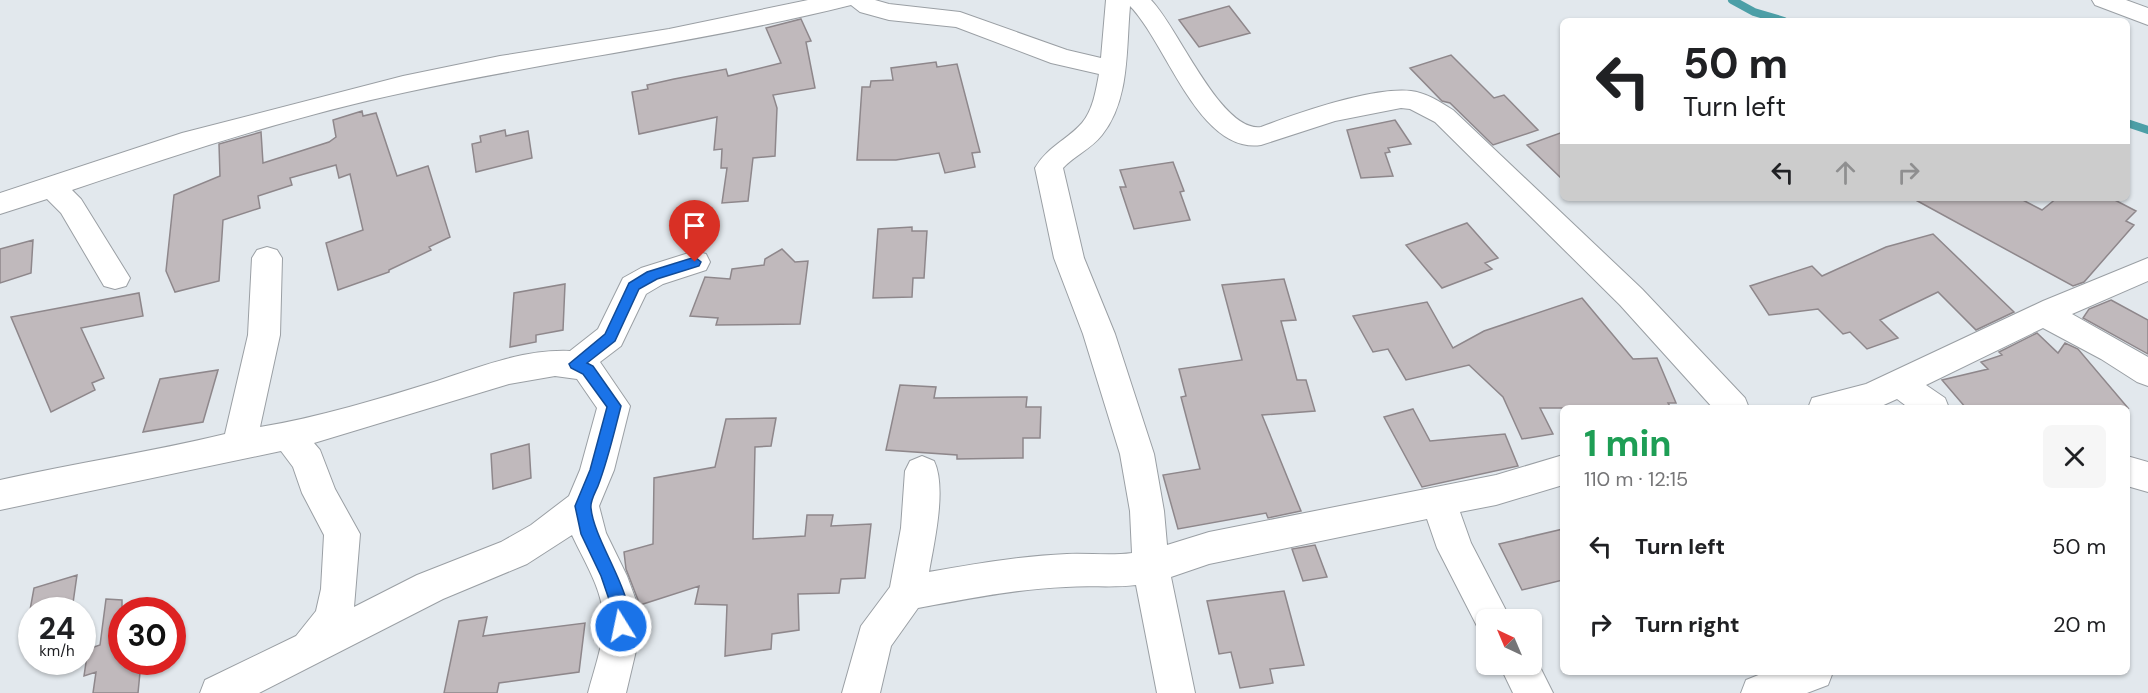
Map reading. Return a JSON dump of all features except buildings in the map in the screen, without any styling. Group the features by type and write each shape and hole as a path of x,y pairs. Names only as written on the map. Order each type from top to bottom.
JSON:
{"street":[{"path":"0,204 192,140 403,84 500,64 669,37 843,0"},
{"path":"859,0 869,7 889,12 960,20 1060,57 1112,69"},
{"path":"1118,0 1112,69 1099,120 1091,131 1053,159 1049,168 1069,258 1099,334 1137,454 1147,511 1151,567 1176,693"},
{"path":"1137,0 1158,20 1184,72 1214,112 1234,132 1250,137 1265,135 1336,112 1408,99 1423,104 1443,116 1639,305 1730,405"},
{"path":"2104,0 2148,17"},
{"path":"52,187 71,206 115,278"},
{"path":"239,444 264,335 267,258"},
{"path":"576,364 610,337 634,286 652,276 695,262"},
{"path":"1836,405 1874,396 2044,314 2148,269"},
{"path":"2044,314 2112,350 2148,373"},
{"path":"0,495 87,475 170,462 239,444 288,436 385,410 508,370 555,363 576,364 588,370 614,406 597,470 582,506 544,536 514,553 430,587 219,693"},
{"path":"1900,383 1929,405"},
{"path":"288,436 308,460 319,493 342,534 339,589 333,618 309,649"},
{"path":"861,693 874,639 907,593 919,528 922,471"},
{"path":"907,593 1008,575 1070,570 1113,572 1151,567 1209,548 1496,490 1560,471"},
{"path":"2130,472 2148,477"},
{"path":"1439,502 1455,548 1487,609"},
{"path":"582,506 589,534 609,576 622,614 620,638 607,693"},
{"path":"1524,675 1534,693"},
{"path":"1760,693 1806,675"}],"waterway":[{"path":"1732,0 1754,12 1774,18"},
{"path":"2130,124 2148,130"}],"route":[{"path":"621,626 622,614 609,576 589,534 582,506 597,470 614,406 588,370 576,364 610,337 629,292 634,286 652,276 695,262"}]}
